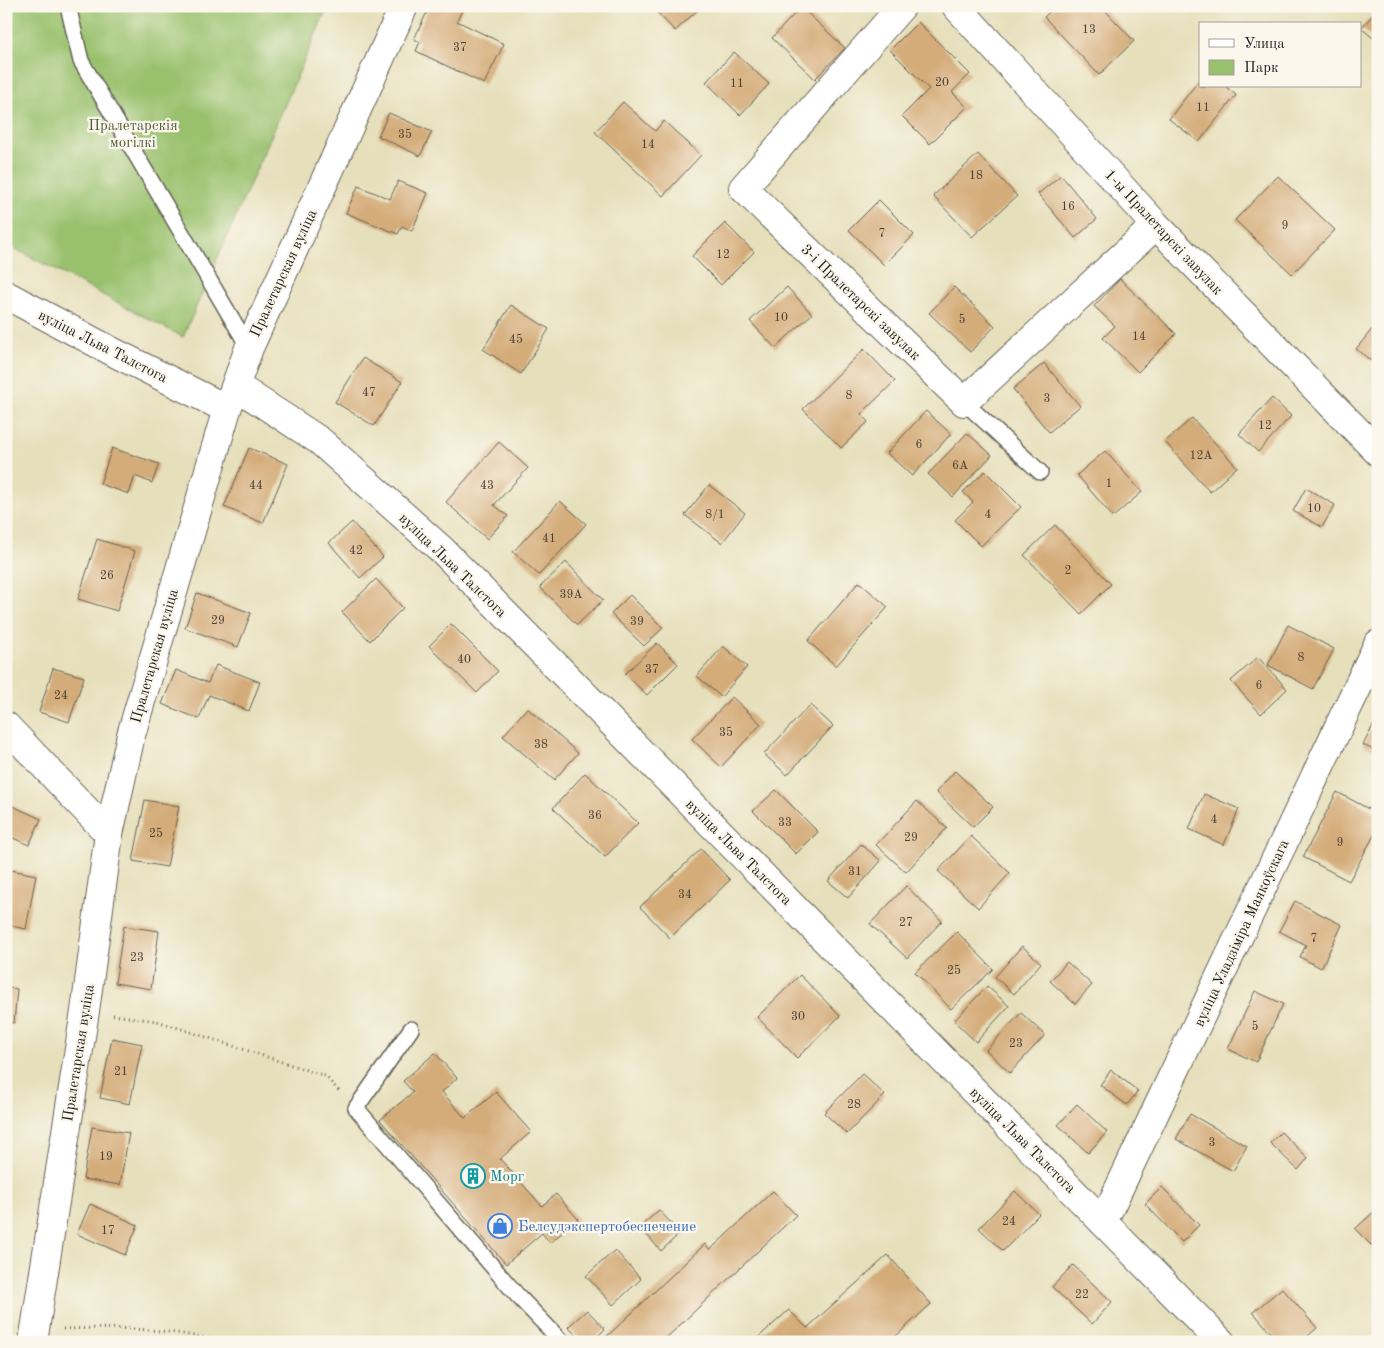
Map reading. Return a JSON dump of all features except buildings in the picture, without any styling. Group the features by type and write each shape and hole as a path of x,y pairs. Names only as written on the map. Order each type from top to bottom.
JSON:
{"street":[{"name":"Пралетарская вуліца","path":"34,1336 85,1011 109,834 131,735 232,397 249,348 404,6"},
{"name":"3-і Пралетарскі завулак","path":"902,6 743,188 964,402"},
{"name":"1-ы Пралетарскі завулак","path":"956,6 1156,225 1378,452"},
{"path":"964,402 1156,225"},
{"name":"вуліца Льва Талстога","path":"6,295 117,354 232,397 320,441 442,550 1221,1342"},
{"name":"вуліца Уладзіміра Маякоўскага","path":"1103,1222 1378,644"},
{"path":"6,726 109,834"}],"lane":[{"path":"68,6 81,61 249,348"},
{"path":"964,402 1040,472"},
{"path":"411,1029 356,1108 517,1295 562,1342"}],"path":[{"path":"85,1011 157,1021 325,1076 356,1108"},
{"path":"34,1336 147,1328 183,1332 222,1342"}],"green space":[{"name":"Пралетарскія могілкі","path":"6,6 328,6 183,337 6,244"}],"place":[{"name":"Морг","path":"473,1176"},
{"name":"Белсудэкспертобеспечение","path":"500,1226"}]}
